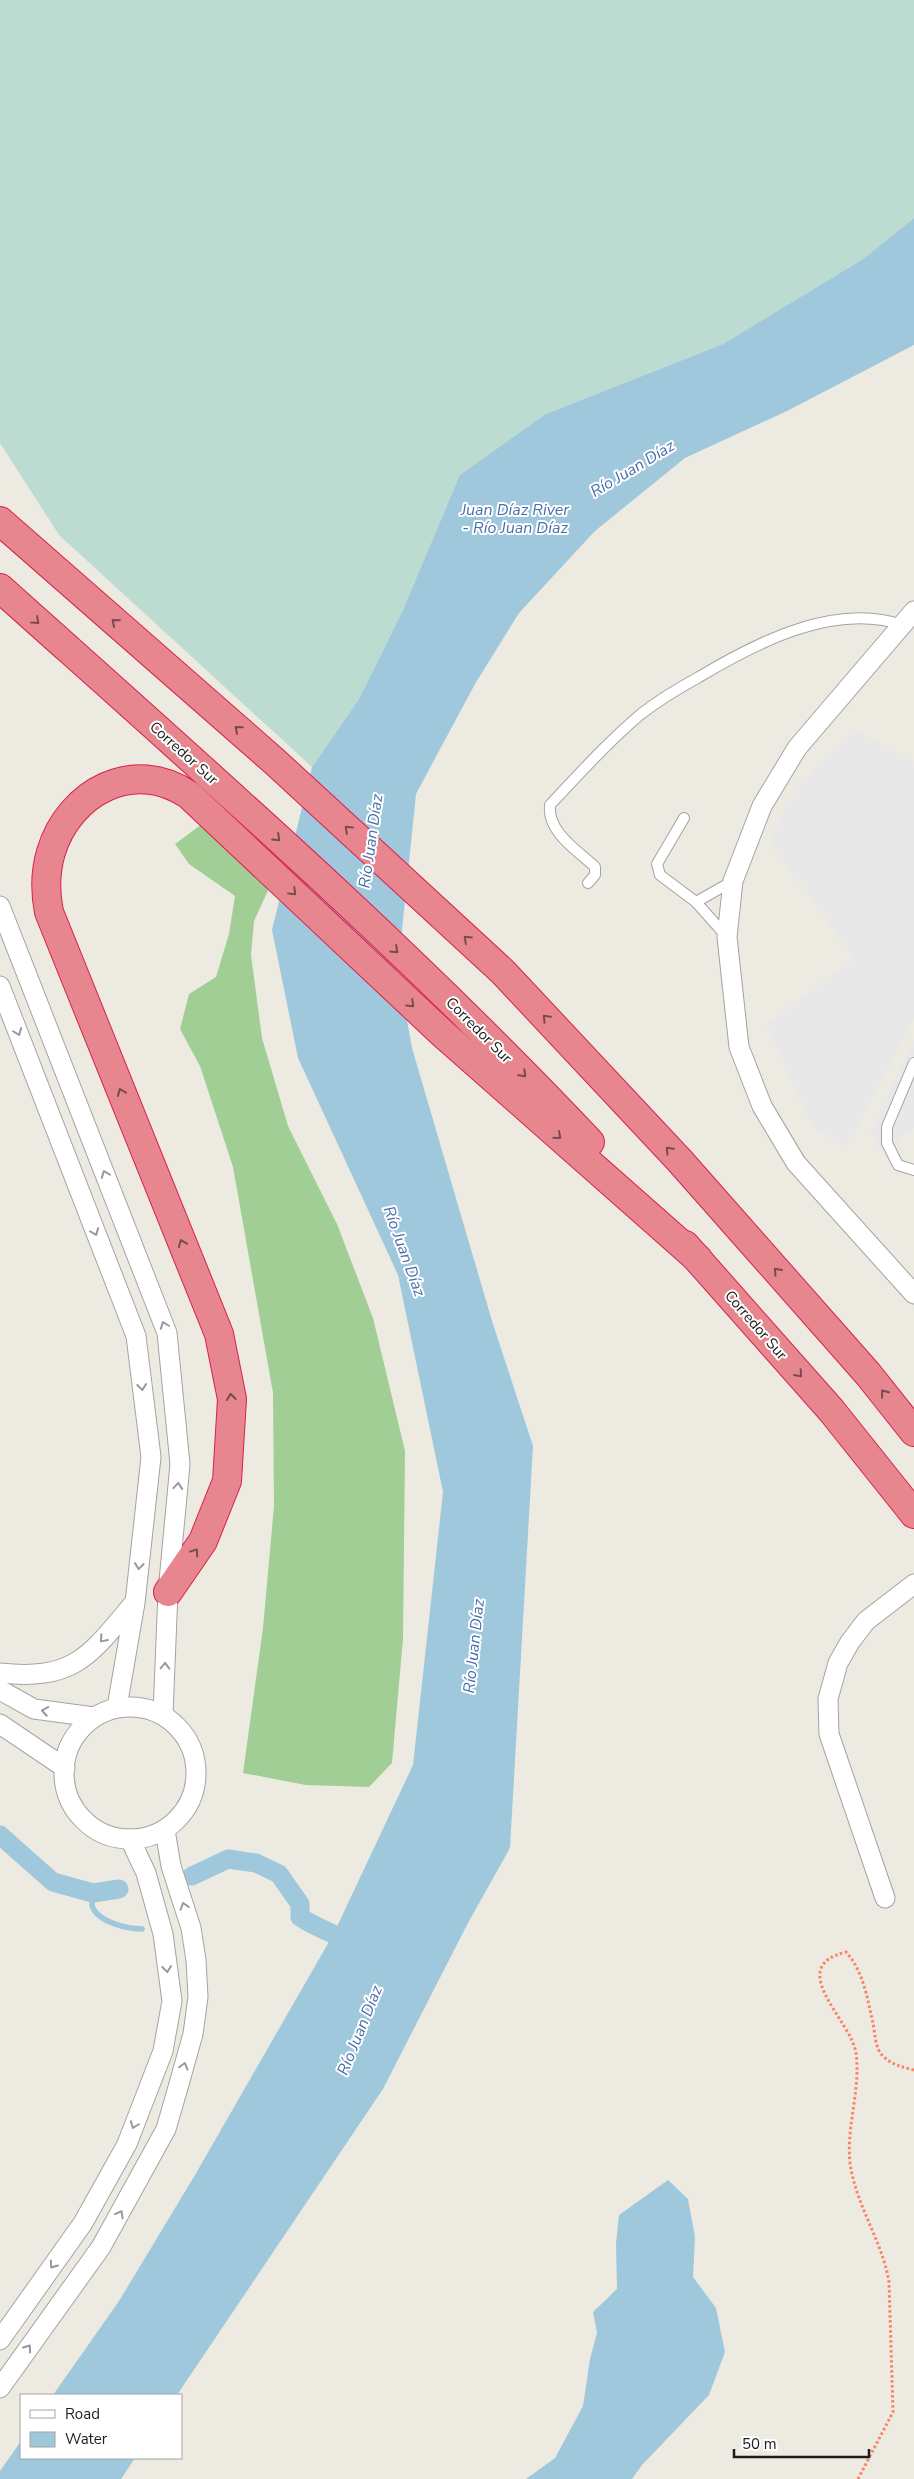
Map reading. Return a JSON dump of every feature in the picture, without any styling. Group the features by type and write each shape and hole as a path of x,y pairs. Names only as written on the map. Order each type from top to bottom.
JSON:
{"highway":[{"path":"0,522 274,761 503,972 680,1161 868,1374 914,1432"},
{"name":"Corredor Sur","path":"0,588 241,804 464,1015 561,1112 698,1259 831,1410 914,1514"},
{"path":"168,1592 203,1540 227,1481 232,1399 220,1334 53,925 46,896 47,867 51,852 63,825 82,802 106,786 130,779 154,780 180,788 233,835 443,1034 698,1259"}],"street":[{"path":"908,618 797,748 762,806 733,881 727,937 739,1047 762,1106 796,1163 914,1294"},
{"path":"0,906 167,1333 180,1464 168,1592 163,1714"},
{"path":"0,986 136,1336 150,1457 135,1602 117,1707"},
{"path":"884,1898 829,1734 828,1699 838,1663 850,1642 866,1621 914,1584"},
{"path":"0,1673 26,1676 63,1670 92,1653 135,1602"},
{"path":"0,1690 34,1709 94,1717"},
{"path":"117,1707 140,1707 163,1714 183,1733 195,1758 196,1785 185,1811 165,1830 148,1837 130,1839 109,1835 90,1825 76,1809 67,1790 65,1768 72,1743 79,1731 94,1717 117,1707"},
{"path":"0,1724 65,1768"},
{"path":"0,2388 101,2247 166,2129 193,2034 197,2006 196,1960 191,1928 171,1866 165,1830"},
{"path":"0,2340 83,2223 127,2144 163,2051 172,2001 163,1934 146,1873 130,1839"}],"lane":[{"path":"588,883 595,875 595,867 553,827 549,815 550,805 641,714 704,674 772,637 845,619 887,620 908,618"},
{"path":"684,818 657,864 657,870 660,875 696,902 727,937"},
{"path":"696,902 733,881"},
{"path":"914,1062 887,1127 888,1143 898,1165 914,1170"}],"path":[{"path":"858,2479 893,2412 890,2282 886,2264 856,2193 850,2162 850,2139 852,2109 858,2082 856,2051 822,1988 819,1977 820,1968 825,1960 846,1952 856,1963 862,1979 877,2044 882,2055 897,2066 914,2070"}],"green space":[{"path":"202,824 270,886 254,921 251,955 262,1038 288,1126 337,1224 373,1318 405,1451 403,1639 392,1763 369,1787 306,1785 243,1773 263,1628 274,1506 273,1393 233,1167 200,1066 180,1029 189,994 216,977 229,934 235,896 189,864 175,844"}],"shaded area":[{"path":"0,0 914,0 914,218 863,259 723,344 546,414 404,608 359,699 312,767 59,535 0,443"},
{"path":"855,730 914,762 914,1019 846,1148 812,1126 766,1024 854,958 770,843 786,802 820,763"},
{"path":"914,1040 914,1127 901,1137 901,1143 880,1150 871,1132"}],"water":[{"name":"Juan Díaz River - Río Juan Díaz","path":"914,218 914,345 787,411 685,458 595,531 519,613 475,684 416,794 398,969 412,1048 492,1321 533,1446 510,1848 468,1923 383,2089 178,2394 54,2394 119,2301 195,2175 334,1933 413,1765 443,1492 398,1275 298,1058 272,930 312,767 359,699 404,608 460,475 546,414 723,344 863,259"},
{"path":"668,2180 688,2199 695,2237 693,2277 716,2308 725,2352 709,2395 642,2465 632,2479 526,2479 555,2458 583,2406 590,2359 597,2333 593,2312 617,2289 616,2243 619,2215"},
{"path":"20,2442 20,2459 134,2459 121,2479 0,2479 0,2471"}],"waterway":[{"path":"0,1835 53,1882 93,1893 119,1889"},
{"path":"192,1876 228,1859 256,1863 279,1874 300,1904 300,1917 356,1945"},
{"path":"93,1893 92,1905 100,1916 121,1926 142,1929"}],"water label":[{"name":"Río Juan Díaz","path":"632,468"},
{"name":"Río Juan Díaz","path":"370,841"},
{"name":"Río Juan Díaz","path":"405,1251"},
{"name":"Río Juan Díaz","path":"473,1646"},
{"name":"Río Juan Díaz","path":"359,2030"}]}
